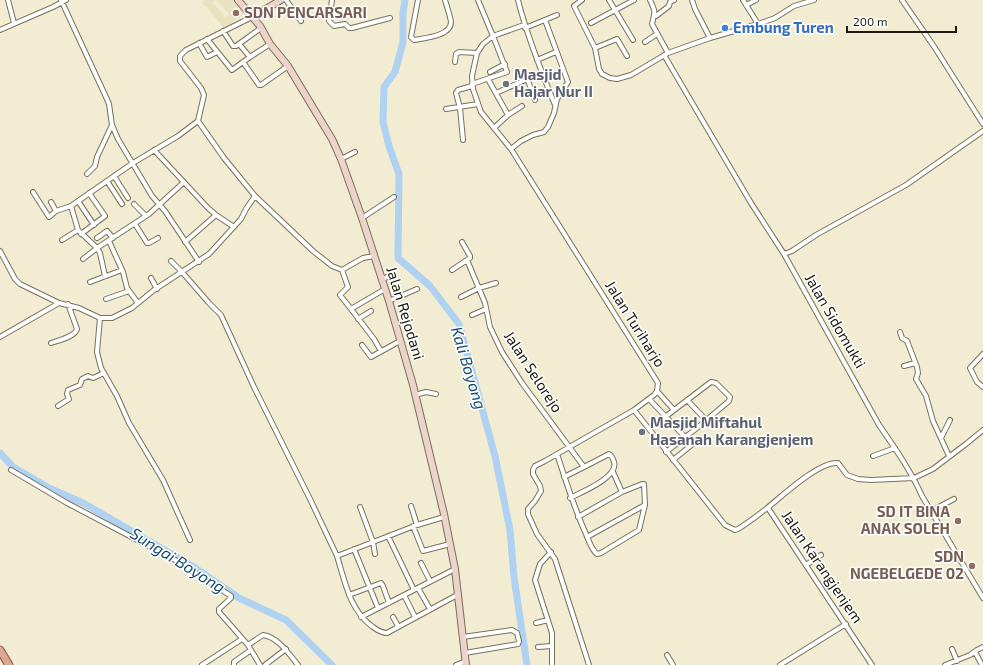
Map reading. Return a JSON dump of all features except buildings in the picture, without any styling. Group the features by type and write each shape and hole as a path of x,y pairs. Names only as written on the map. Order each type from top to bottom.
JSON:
{"main road":[{"name":"Jalan Rejodani","path":"238,0 261,28 270,44 288,66 342,159 389,301 414,391 455,569 466,663"},
{"path":"252,17 281,0"},
{"path":"0,650 7,664"}],"street":[{"path":"8,0 14,24"},
{"path":"286,0 301,21"},
{"path":"332,0 330,21 334,26 345,24 349,28 352,28 390,18"},
{"path":"418,0 411,37 414,40 444,33 449,29 451,21 445,0"},
{"path":"464,140 460,108 456,91 507,72 478,0"},
{"path":"518,0 541,73 555,105"},
{"path":"582,0 574,6 594,48 599,69 602,74 610,78 617,79 631,75 666,54 710,38 775,18 794,6 814,0"},
{"path":"609,0 634,40"},
{"path":"591,23 634,0"},
{"path":"650,0 656,16"},
{"path":"692,0 710,38"},
{"path":"743,0 758,24"},
{"path":"746,5 756,0"},
{"path":"902,0 935,48 983,124"},
{"path":"0,30 63,1 109,104 112,125 118,139 152,196 199,262"},
{"path":"645,42 657,34 652,24 656,16 669,6 671,1"},
{"path":"493,36 557,15"},
{"path":"33,192 49,217 56,212 71,206 107,180 178,136 198,121 204,95 201,88 180,61 180,56 186,50 252,17"},
{"path":"512,149 521,141 533,135 544,132 548,127 554,113 556,99 568,82 545,20"},
{"path":"223,31 234,46 236,46 261,28"},
{"name":"Jalan Sidomukti","path":"657,34 666,54 751,202 784,254 879,425 914,478 922,496 983,598"},
{"name":"Jalan Turiharjo","path":"493,36 483,44 477,53 472,76 472,85 481,112 512,149 658,383 657,391 634,410 534,468 533,474 540,486 541,491 528,509 528,514 534,528 551,552 558,568 589,665"},
{"path":"207,39 232,70 270,44"},
{"path":"594,48 617,39 627,56"},
{"path":"200,43 208,57 217,52"},
{"path":"239,44 250,57"},
{"path":"455,62 456,54 459,52 477,53"},
{"path":"537,60 556,52"},
{"path":"242,62 259,85 288,66"},
{"path":"490,72 505,64"},
{"path":"496,93 541,73"},
{"path":"527,78 535,100"},
{"path":"488,79 508,115"},
{"path":"446,109 478,104"},
{"path":"494,128 508,115 522,106"},
{"path":"198,121 224,158 255,196 313,251 332,266 342,270 348,287 340,295 374,339 381,351"},
{"path":"87,174 95,166 97,157 112,125"},
{"path":"784,254 792,251 816,235 906,185 983,131"},
{"path":"154,150 216,215 234,227"},
{"path":"342,159 355,152"},
{"path":"114,176 128,198"},
{"path":"107,180 122,204"},
{"path":"83,259 146,216 184,182"},
{"path":"62,240 94,225 104,218 105,216 89,193"},
{"path":"0,251 15,279 20,284 59,303 68,304 100,318 112,318 132,308 157,289 209,254 241,219 255,196"},
{"path":"362,218 394,197"},
{"path":"78,201 94,225"},
{"path":"51,202 56,212"},
{"path":"134,204 146,216"},
{"path":"71,206 80,232 97,248 100,253 105,276"},
{"path":"185,242 216,215"},
{"path":"135,224 147,243 158,238"},
{"path":"97,238 107,231 122,270 127,288 138,303"},
{"name":"Jalan Selorejo","path":"462,242 470,256 467,260 479,288 490,327 502,352 522,383 584,467"},
{"path":"342,270 363,258 374,256"},
{"path":"452,270 467,260"},
{"path":"170,261 221,315 254,387 310,498 336,556 348,595 365,622 383,633 386,633 459,594"},
{"path":"90,282 122,270"},
{"path":"381,280 393,274"},
{"path":"151,278 157,289"},
{"path":"461,297 479,288 496,283"},
{"path":"351,309 385,289"},
{"path":"389,301 417,289"},
{"path":"106,299 129,291"},
{"path":"0,337 59,303"},
{"path":"51,343 74,334 77,331 68,304"},
{"path":"472,315 486,309"},
{"path":"358,319 371,311"},
{"path":"100,318 97,352 101,368 117,396 129,423 163,480 190,540"},
{"path":"900,332 902,338 908,341 918,373 916,379 926,396 933,421 949,456"},
{"path":"362,345 370,357 400,341"},
{"path":"983,354 970,368 977,382 983,387"},
{"path":"904,366 915,362"},
{"path":"58,406 69,399 67,394 68,390 80,385 82,378 88,376 93,378 104,373"},
{"path":"665,417 711,382 716,383 730,398 729,401 666,452"},
{"path":"414,391 436,394"},
{"path":"657,391 674,410"},
{"path":"649,399 685,437"},
{"path":"687,400 706,420"},
{"name":"Jalan Karangjenjem","path":"634,410 725,525 732,530 738,529 768,508 872,665"},
{"path":"941,438 950,420"},
{"path":"768,508 806,476 832,463 838,463 847,475 858,479 871,480 914,478 927,472 983,430"},
{"path":"673,460 699,439"},
{"path":"873,456 895,448"},
{"path":"557,454 570,498 578,517 594,552 597,554 602,553 638,532 645,505 644,484 622,492 578,517"},
{"path":"564,477 609,454 612,456 615,465 613,472 605,479 570,498"},
{"path":"11,470 67,503 177,561 230,596 231,598 219,609 218,612 248,645 260,665"},
{"path":"613,472 622,492"},
{"path":"931,511 954,499"},
{"path":"587,537 645,505"},
{"path":"411,506 423,551 450,544"},
{"path":"360,507 375,554"},
{"path":"336,556 415,525 444,517"},
{"path":"388,536 416,589 430,609"},
{"path":"354,549 378,608"},
{"path":"551,552 540,564 534,580 552,633 552,665"},
{"path":"806,565 821,555"},
{"path":"421,563 430,582"},
{"path":"361,617 455,569"},
{"path":"348,595 382,584 389,603"},
{"path":"404,595 415,617"},
{"path":"393,617 398,626"},
{"path":"536,623 548,620"},
{"path":"780,665 846,624"},
{"path":"463,637 512,630 517,632 519,641 518,644 465,653"},
{"path":"248,645 263,635 266,635 286,649 298,665"},
{"path":"202,665 242,639"},
{"path":"538,647 552,646"},
{"path":"945,665 983,648"},
{"path":"264,665 286,649"},
{"path":"952,649 957,660"},
{"path":"234,665 234,662 251,650"},
{"path":"975,652 982,665"},
{"path":"667,655 673,665"},
{"path":"456,665 466,663"}],"shaded area":[{"name":"SDN PENCARSARI","path":"204,0 215,0 212,2 225,17 229,14 217,0 235,0 245,12 225,29 202,2"}],"waterway":[{"name":"Kali Boyong","path":"405,0 403,12 403,42 395,72 384,87 383,122 389,146 399,174 398,258 430,286 459,324 495,456 510,530 514,577 527,665"},
{"name":"Sungai Boyong","path":"0,453 13,467 49,488 85,504 192,566 239,598 286,620 332,665"}],"place":[{"name":"SDN PENCARSARI","path":"236,13"},
{"name":"Embung Turen","path":"725,28"},
{"name":"Masjid Hajar Nur II","path":"506,84"},
{"name":"Masjid Miftahul Hasanah Karangjenjem","path":"642,432"},
{"name":"SD IT BINA ANAK SOLEH","path":"958,521"},
{"name":"SDN NGEBELGEDE 02","path":"972,566"}]}
